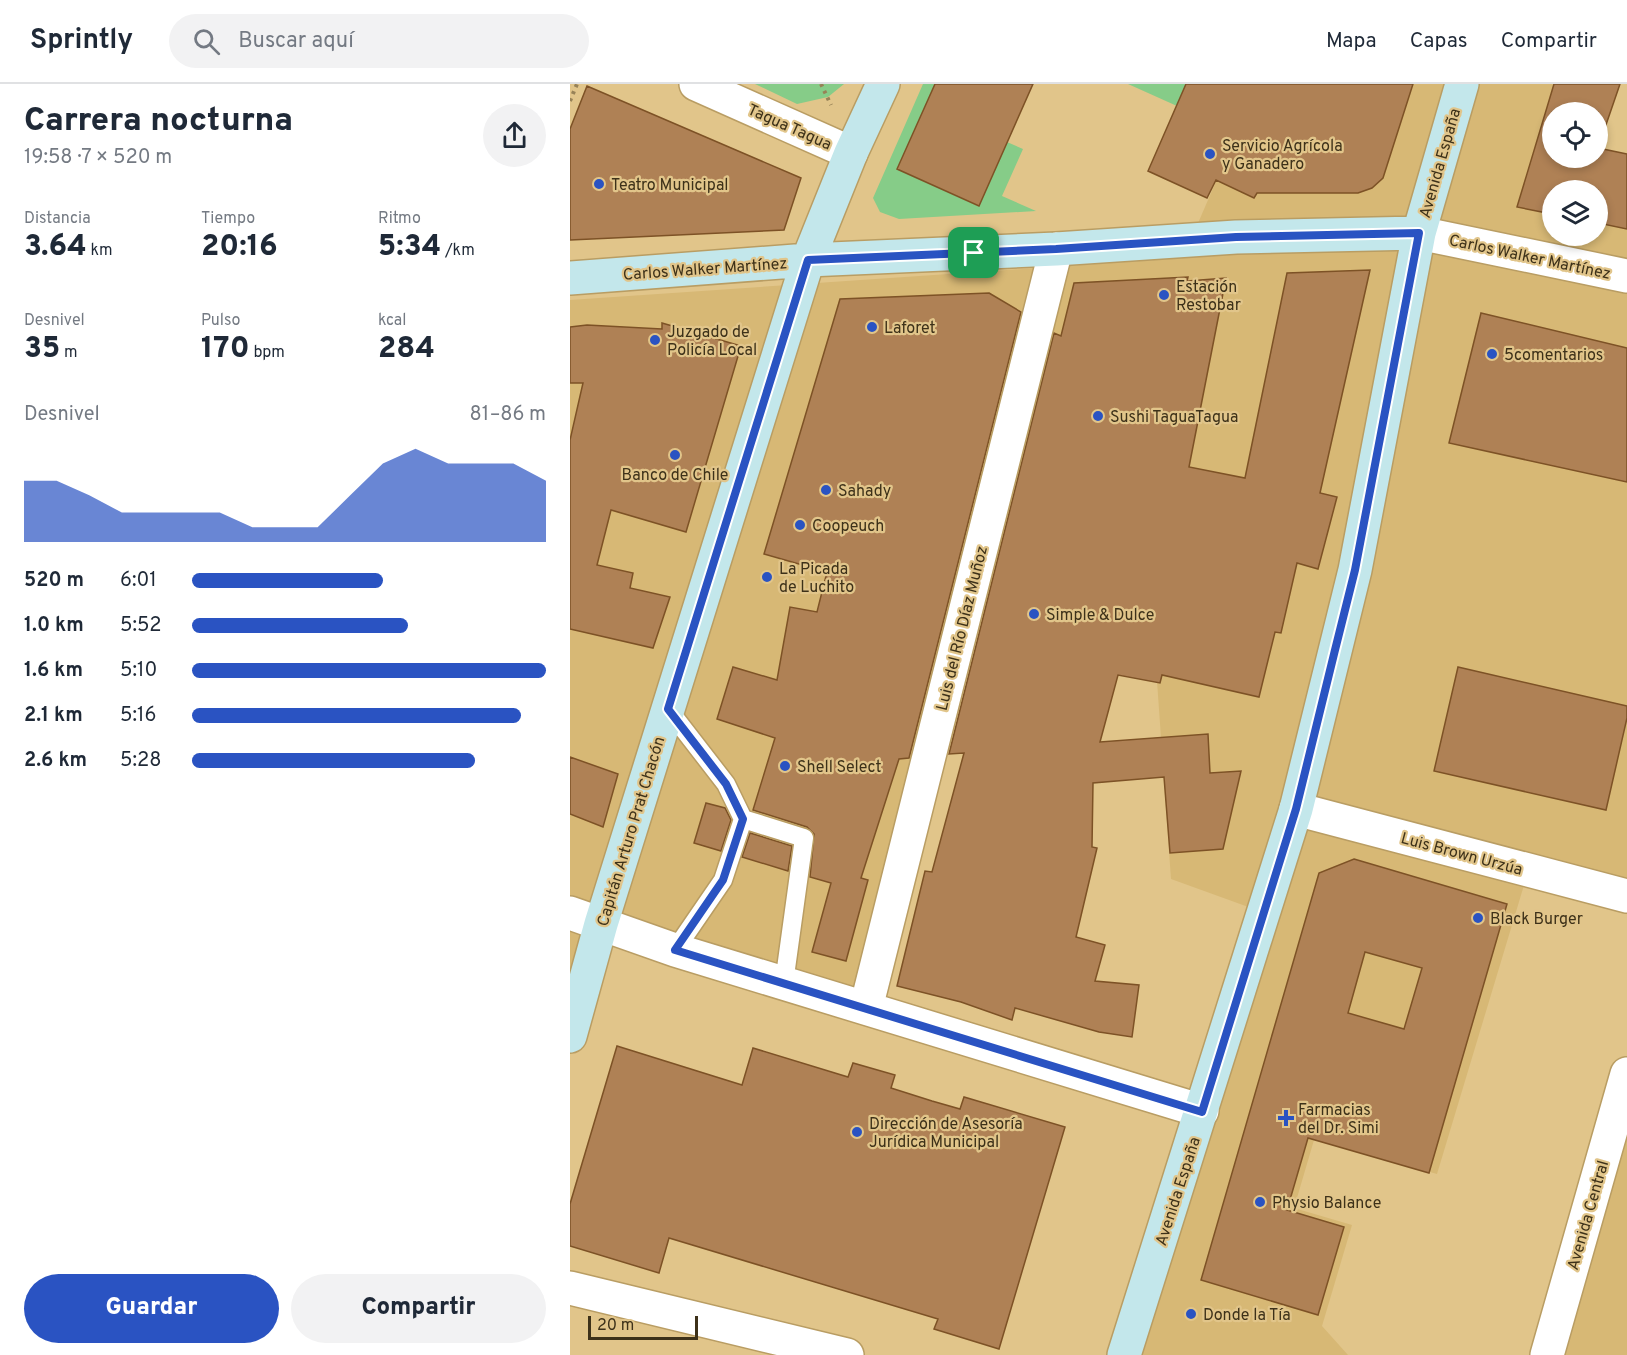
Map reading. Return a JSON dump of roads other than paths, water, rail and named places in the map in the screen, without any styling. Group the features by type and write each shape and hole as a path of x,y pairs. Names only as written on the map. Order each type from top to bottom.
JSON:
{"street":[{"name":"Tagua Tagua","path":"696,84 851,153"},
{"name":"Capitán Arturo Prat Chacón","path":"570,1036 601,924 808,260 851,153 883,84"},
{"name":"Avenida España","path":"1124,1355 1296,809 1355,570 1419,233 1462,84"},
{"name":"Carlos Walker Martínez","path":"570,278 808,260 1056,249 1236,237 1419,233 1627,276"},
{"name":"Luis del Río Díaz Muñoz","path":"866,1008 1056,249"},
{"name":"Luis Brown Urzúa","path":"1296,809 1627,896"},
{"path":"570,913 675,950 1202,1112"},
{"name":"Avenida Central","path":"1547,1355 1627,1074"},
{"path":"570,1288 847,1355"}],"lane":[{"path":"668,709 726,784 743,819 723,880 675,950"},
{"path":"743,819 804,838 784,982"}],"place":[{"name":"Servicio Agrícola y Ganadero","path":"1210,154"},
{"name":"Teatro Municipal","path":"599,184"},
{"name":"Estación Restobar","path":"1164,295"},
{"name":"Laforet","path":"872,327"},
{"name":"Juzgado de Policía Local","path":"655,340"},
{"name":"5comentarios","path":"1492,354"},
{"name":"Sushi TaguaTagua","path":"1098,416"},
{"name":"Banco de Chile","path":"675,455"},
{"name":"Sahady","path":"826,490"},
{"name":"Coopeuch","path":"800,525"},
{"name":"La Picada de Luchito","path":"767,577"},
{"name":"Simple & Dulce","path":"1034,614"},
{"name":"Shell Select","path":"785,766"},
{"name":"Black Burger","path":"1478,918"},
{"name":"Farmacias del Dr. Simi","path":"1286,1118"},
{"name":"Dirección de Asesoría Jurídica Municipal","path":"857,1132"},
{"name":"Physio Balance","path":"1260,1202"},
{"name":"Donde la Tía","path":"1191,1314"}]}
